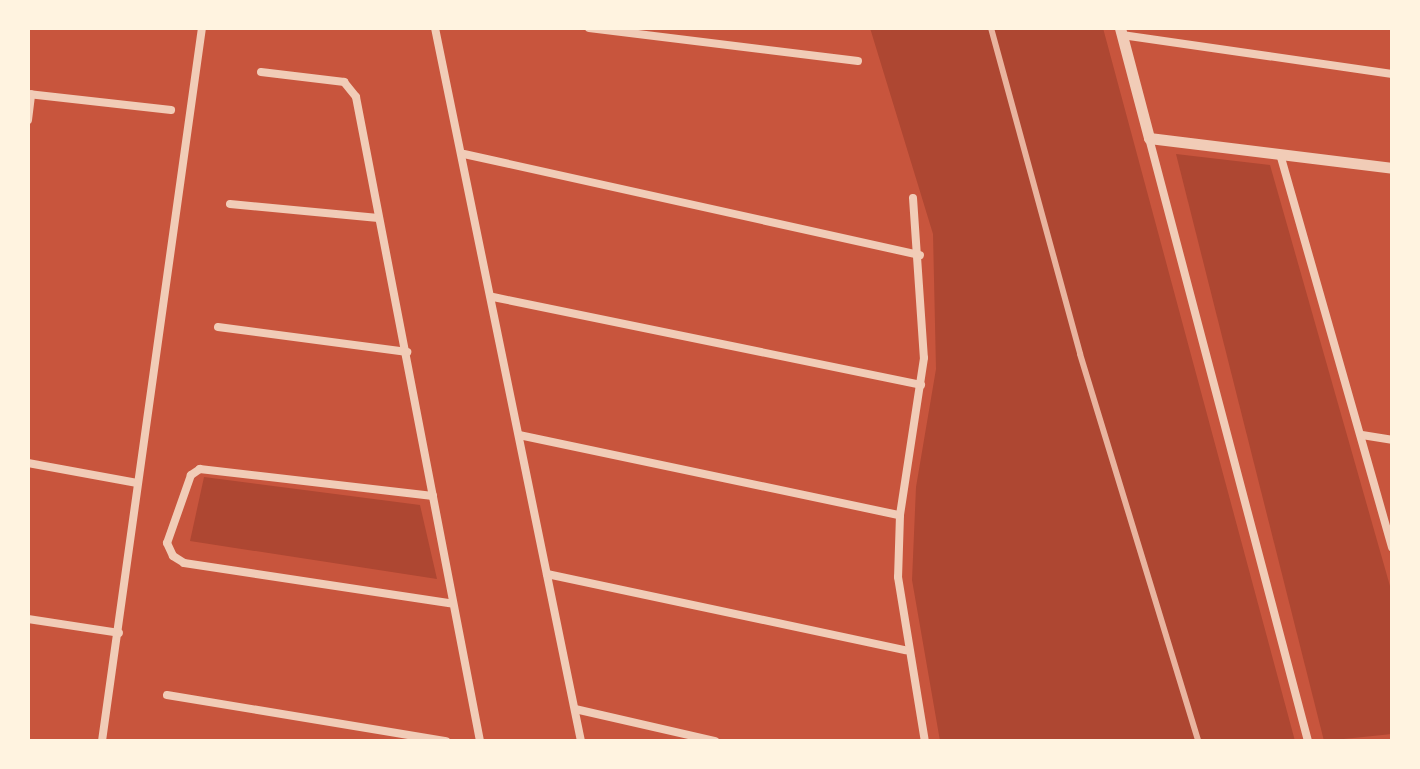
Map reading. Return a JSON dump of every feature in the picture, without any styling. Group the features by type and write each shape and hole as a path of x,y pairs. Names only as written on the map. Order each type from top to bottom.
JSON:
{"street":[{"path":"102,741 202,28"},
{"path":"435,28 464,154 581,741"},
{"path":"589,28 858,61"},
{"path":"1308,741 1121,32 1392,74"},
{"path":"261,72 350,85 407,352 450,603 480,741"},
{"path":"28,120 30,94 171,110"},
{"path":"1149,138 1392,168"},
{"path":"464,154 920,255"},
{"path":"1280,154 1392,547"},
{"path":"913,198 920,255 921,385 900,515 898,577 906,650 925,741"},
{"path":"230,204 378,218"},
{"path":"493,297 921,385"},
{"path":"218,327 407,352"},
{"path":"519,435 900,515"},
{"path":"1362,435 1392,440"},
{"path":"28,463 137,483"},
{"path":"433,496 195,470 168,534 173,556 184,563 450,603"},
{"path":"547,574 906,650"},
{"path":"28,619 119,633"},
{"path":"167,695 446,741"},
{"path":"575,709 715,741"}],"shaded area":[{"path":"870,28 1103,28 1295,741 940,741 912,580 916,487 936,369 933,234"},
{"path":"1176,154 1270,165 1392,593 1392,734 1324,741"},
{"path":"204,477 420,505 437,579 190,541"}],"railway":[{"path":"991,28 1080,354 1198,741"}]}
